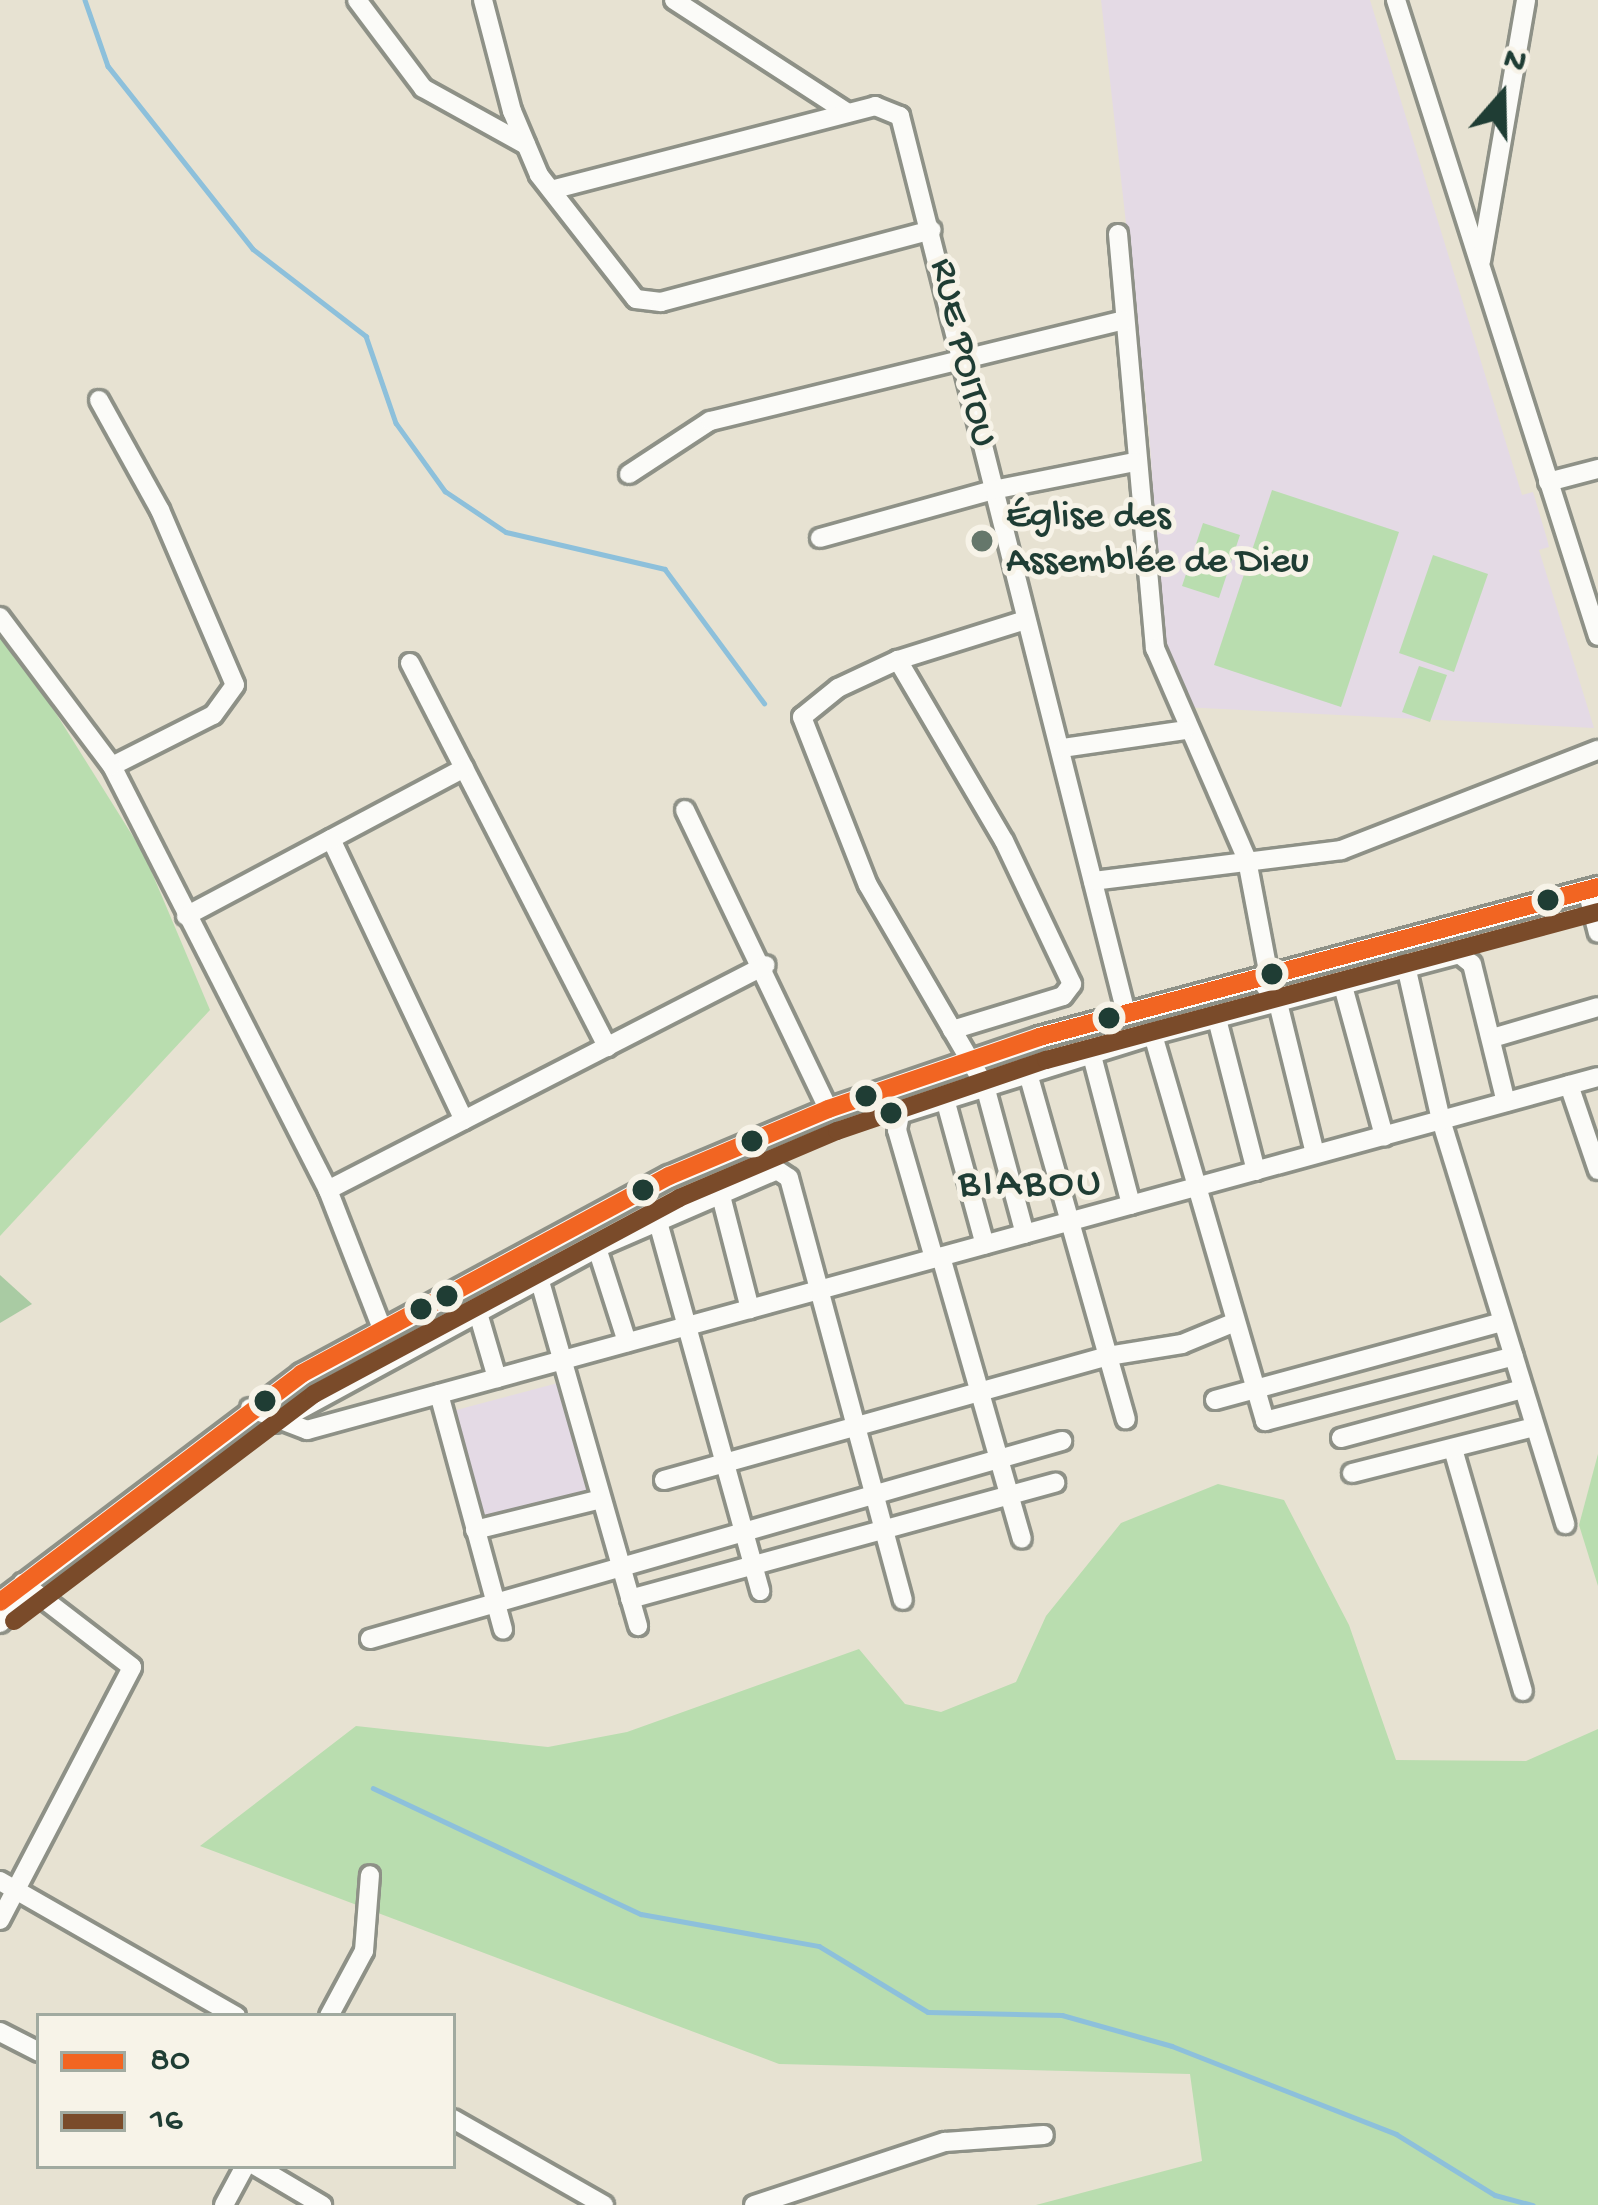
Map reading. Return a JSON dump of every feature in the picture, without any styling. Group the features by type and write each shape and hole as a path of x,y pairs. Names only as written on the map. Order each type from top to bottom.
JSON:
{"main road":[{"path":"0,1602 28,1587 250,1408 381,1326 650,1186 828,1108 969,1059 1592,888"}],"street":[{"path":"357,0 423,88 526,145"},
{"path":"483,0 526,145 551,190 636,299 661,302 932,230"},
{"path":"674,0 848,113"},
{"path":"1396,0 1548,482 1592,595 1598,636"},
{"path":"1480,266 1526,0"},
{"name":"RUE POITOU","path":"551,190 875,106 900,116 1126,1013"},
{"path":"1118,234 1155,648 1185,730 1221,790 1246,860 1265,977 1279,1007 1315,1154"},
{"path":"629,474 710,421 961,364 1124,320"},
{"path":"99,400 160,510 235,685 213,715 112,766"},
{"path":"820,538 993,490 1135,462"},
{"path":"1548,482 1598,469"},
{"path":"0,617 112,766 328,1190 381,1326"},
{"path":"1025,1234 986,1086 868,885 829,769 802,717 838,688 898,660 1026,620"},
{"path":"898,660 1004,841 1072,985 1064,996 952,1030"},
{"path":"410,663 607,1047"},
{"path":"1062,748 1185,730"},
{"path":"1093,881 1342,850 1598,750"},
{"path":"186,916 464,768"},
{"path":"685,810 765,965 828,1108"},
{"path":"331,839 464,1120"},
{"path":"1592,888 1598,932"},
{"path":"1022,1539 896,1120 1028,1070 1217,1018 1279,1007 1455,953 1469,960 1506,1102"},
{"path":"328,1190 765,965"},
{"path":"1406,966 1441,1120 1565,1524"},
{"path":"1343,986 1384,1136"},
{"path":"1492,1038 1598,1007"},
{"path":"1217,1018 1256,1171"},
{"path":"1153,1035 1261,1417 1272,1421 1514,1356"},
{"path":"1091,1052 1131,1205"},
{"path":"1028,1070 1066,1222 1126,1419"},
{"path":"250,1408 275,1423 307,1430 1598,1077"},
{"path":"1569,1085 1598,1170"},
{"path":"945,1099 985,1245"},
{"path":"275,1423 596,1248 720,1192 784,1173 903,1600"},
{"path":"720,1192 750,1309"},
{"path":"658,1222 730,1464 760,1591"},
{"path":"596,1248 627,1342"},
{"path":"539,1278 638,1627"},
{"path":"478,1313 497,1378"},
{"path":"1215,1400 1502,1322"},
{"path":"664,1480 1108,1356 1182,1344 1233,1323"},
{"path":"1341,1438 1523,1389"},
{"path":"439,1394 503,1629"},
{"path":"1352,1473 1534,1426"},
{"path":"370,1639 1062,1441"},
{"path":"1453,1449 1523,1691"},
{"path":"630,1599 882,1531 1009,1491 1055,1483"},
{"path":"475,1530 601,1499"},
{"path":"0,1623 28,1587 132,1666 8,1885 0,1920"},
{"path":"331,2013 364,1951 370,1875"},
{"path":"8,1885 231,2013"},
{"path":"0,2032 36,2050"},
{"path":"456,2121 603,2205"},
{"path":"754,2205 945,2142 1044,2135"},
{"path":"224,2205 243,2169"},
{"path":"261,2169 322,2205"}],"shaded area":[{"path":"1101,0 1370,0 1522,495 1533,492 1549,547 1539,550 1594,728 1182,707 1163,648 1149,429"},
{"path":"558,1383 590,1501 478,1531 445,1413"}],"green space":[{"path":"1272,490 1399,532 1341,707 1214,665"},
{"path":"1203,523 1240,535 1219,598 1182,586"},
{"path":"1433,555 1488,574 1454,672 1399,653"},
{"path":"0,624 144,854 210,1010 0,1236"},
{"path":"1419,666 1447,675 1430,722 1402,712"},
{"path":"0,1275 32,1304 0,1323"},
{"path":"1598,1454 1598,1586 1579,1525"},
{"path":"1218,1484 1284,1500 1349,1625 1396,1760 1526,1761 1598,1729 1598,2205 1036,2205 1202,2161 1190,2074 779,2064 200,1846 356,1726 548,1747 627,1732 859,1649 905,1704 941,1712 1016,1682 1046,1616 1121,1523"}],"waterway":[{"path":"85,0 108,66 253,249 366,336 396,423 445,491 506,532 665,569 764,703"},
{"path":"373,1788 641,1914 819,1946 928,2012 1062,2015 1172,2046 1396,2134 1495,2195 1533,2205"}],"transit line":[{"name":"80","path":"0,1602 301,1374 669,1176 828,1109 1039,1037 1598,887"},
{"name":"16","path":"14,1621 314,1394 679,1198 837,1131 1046,1060 1598,912"}],"place":[{"name":"Église des Assemblée de Dieu","path":"982,541"}],"district":[{"name":"BIABOU","path":"1031,1186"}]}
